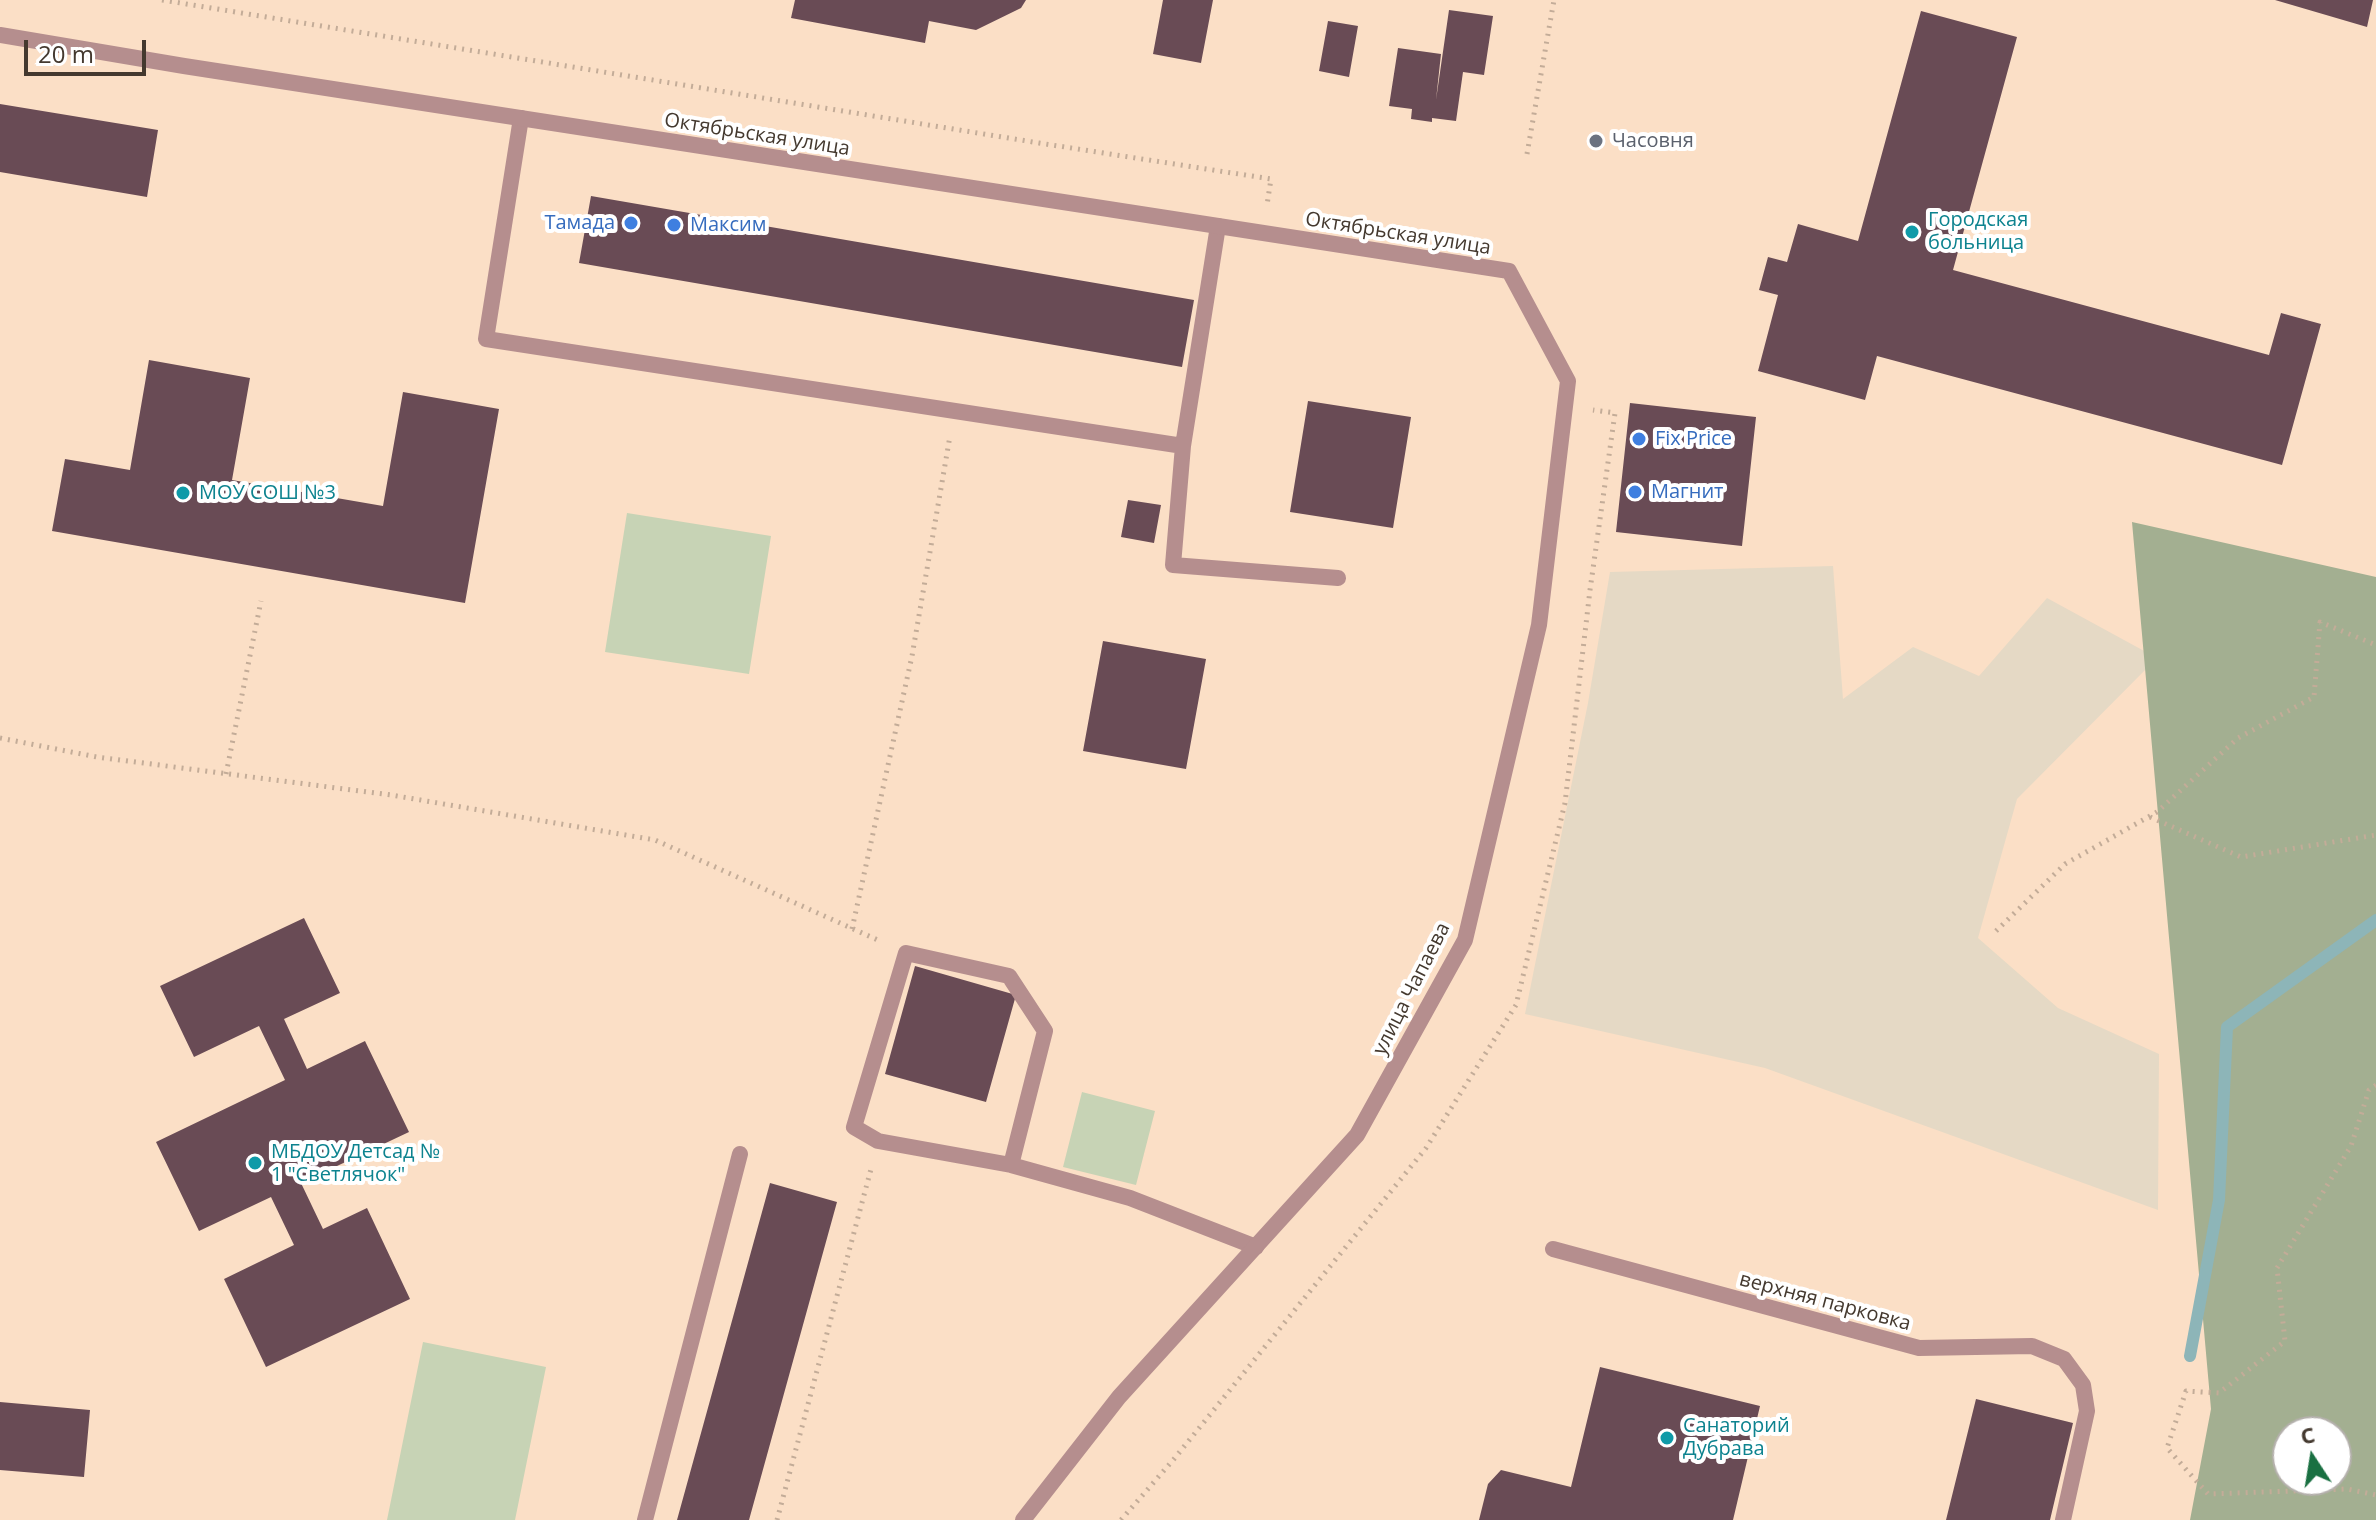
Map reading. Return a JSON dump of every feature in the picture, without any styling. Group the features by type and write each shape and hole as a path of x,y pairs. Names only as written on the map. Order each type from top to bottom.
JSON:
{"street":[{"name":"Октябрьская улица","path":"0,35 1509,271"},
{"path":"521,118 486,339 1183,446"},
{"path":"1218,226 1183,446 1173,565 1338,578"},
{"name":"улица Чапаева","path":"1023,1520 1119,1397 1357,1135 1465,940 1539,625 1568,381 1509,271"},
{"path":"1011,1165 1045,1031 1009,976 906,953 854,1127 878,1141 1011,1165 1130,1198 1256,1247"},
{"path":"645,1520 740,1154"},
{"name":"верхняя парковка","path":"1553,1249 1919,1348 2032,1346 2064,1359 2083,1385 2087,1411 2063,1520"}],"path":[{"path":"162,0 1271,179 1261,233"},
{"path":"1527,154 1554,0"},
{"path":"852,929 912,656 954,411"},
{"path":"226,774 261,601"},
{"path":"1996,931 2065,864 2157,812 2238,738 2314,697 2320,622 2376,645"},
{"path":"0,738 97,757 391,795 655,840 906,953"},
{"path":"2149,817 2241,857 2376,835"},
{"path":"2376,1085 2369,1090 2351,1146 2277,1268 2285,1341 2219,1393 2186,1391 2167,1448 2208,1494 2347,1489 2376,1495"},
{"path":"777,1520 878,1141"}],"shaded area":[{"path":"1833,566 1843,699 1913,647 1979,676 2047,598 2157,658 2017,799 1978,938 2058,1008 2159,1054 2158,1210 1765,1068 1525,1014 1588,703 1610,572"}],"green space":[{"path":"627,513 771,536 749,674 605,652"},
{"path":"2132,522 2376,577 2376,1520 2190,1520 2211,1409"},
{"path":"1082,1092 1155,1111 1136,1185 1063,1167"},
{"path":"423,1342 546,1367 515,1520 387,1520"}],"building":[{"path":"795,0 1026,0 1021,8 976,30 929,21 925,43 791,18"},
{"path":"1163,0 1213,0 1201,63 1153,54"},
{"path":"2275,0 2373,0 2367,27"},
{"path":"1449,10 1493,16 1484,75 1463,72 1456,121 1411,119 1412,109 1389,106 1398,48 1441,54 1436,100"},
{"name":"Городская больница","path":"1921,11 2017,37 1953,270 2269,355 2281,313 2321,324 2282,465 1877,356 1865,400 1758,371 1778,295 1759,290 1768,257 1787,262 1798,224 1858,241"},
{"path":"1328,21 1358,26 1349,77 1319,71"},
{"path":"0,104 158,130 147,197 0,172"},
{"path":"591,196 1194,300 1182,367 579,263"},
{"name":"МОУ СОШ №3","path":"149,360 250,378 232,480 383,506 403,392 499,409 465,603 52,531 65,459 130,470"},
{"path":"1308,401 1411,417 1393,528 1290,512"},
{"path":"1630,403 1756,417 1742,546 1616,532"},
{"path":"1128,500 1161,505 1154,543 1121,537"},
{"path":"1103,641 1206,659 1186,769 1083,751"},
{"name":"МБДОУ Детсад № 1 \"Светлячок\"","path":"304,918 340,993 284,1019 307,1069 365,1041 409,1132 301,1183 323,1229 367,1208 410,1299 266,1367 224,1279 294,1245 271,1197 199,1231 156,1142 285,1080 259,1026 194,1057 160,986"},
{"path":"915,966 1016,995 986,1102 885,1074"},
{"path":"770,1183 837,1202 749,1520 677,1520"},
{"name":"Санаторий Дубрава","path":"1600,1367 1760,1406 1733,1520 1479,1520 1488,1484 1501,1470 1571,1487"},
{"path":"1976,1399 2073,1423 2050,1520 1946,1520"},
{"path":"0,1402 90,1410 84,1477 0,1470"}],"waterway":[{"path":"2190,1356 2219,1200 2227,1027 2376,920"}],"place":[{"name":"Часовня","path":"1596,141"},
{"name":"Тамада","path":"631,223"},
{"name":"Максим","path":"674,225"},
{"name":"Городская больница","path":"1912,232"},
{"name":"Fix Price","path":"1639,439"},
{"name":"Магнит","path":"1635,492"},
{"name":"МОУ СОШ №3","path":"183,493"},
{"name":"МБДОУ Детсад № 1 \"Светлячок\"","path":"255,1163"},
{"name":"Санаторий Дубрава","path":"1667,1438"}]}
